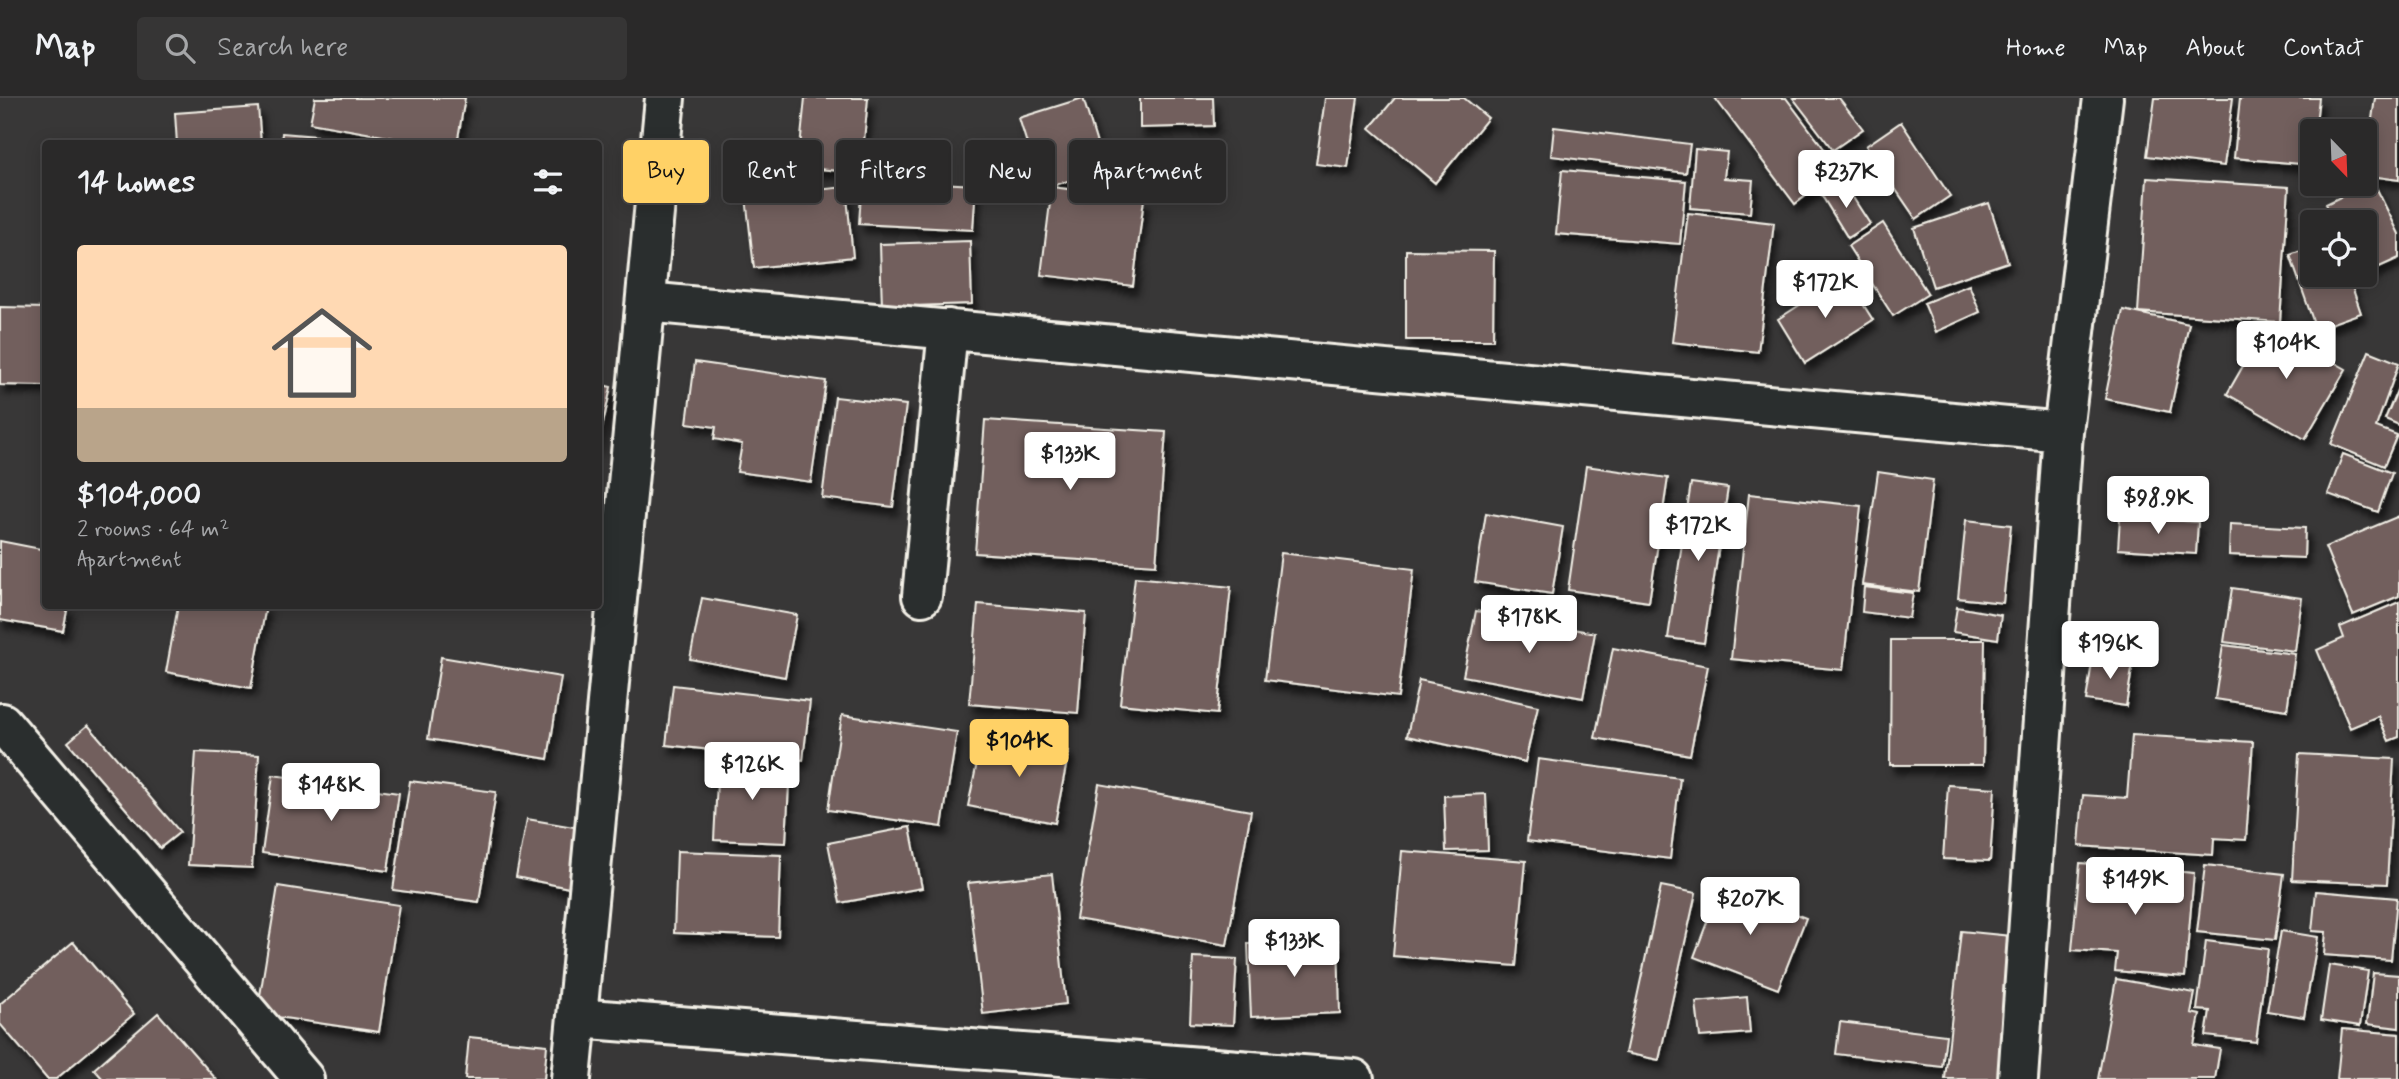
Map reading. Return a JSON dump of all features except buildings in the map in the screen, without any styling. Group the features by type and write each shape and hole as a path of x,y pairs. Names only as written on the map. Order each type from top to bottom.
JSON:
{"street":[{"path":"571,1079 665,98"},
{"path":"2018,1079 2063,432 2103,98"},
{"path":"646,302 2063,432"},
{"path":"922,596 948,329"},
{"path":"1,727 304,1079"},
{"path":"577,1018 1336,1078"}]}
